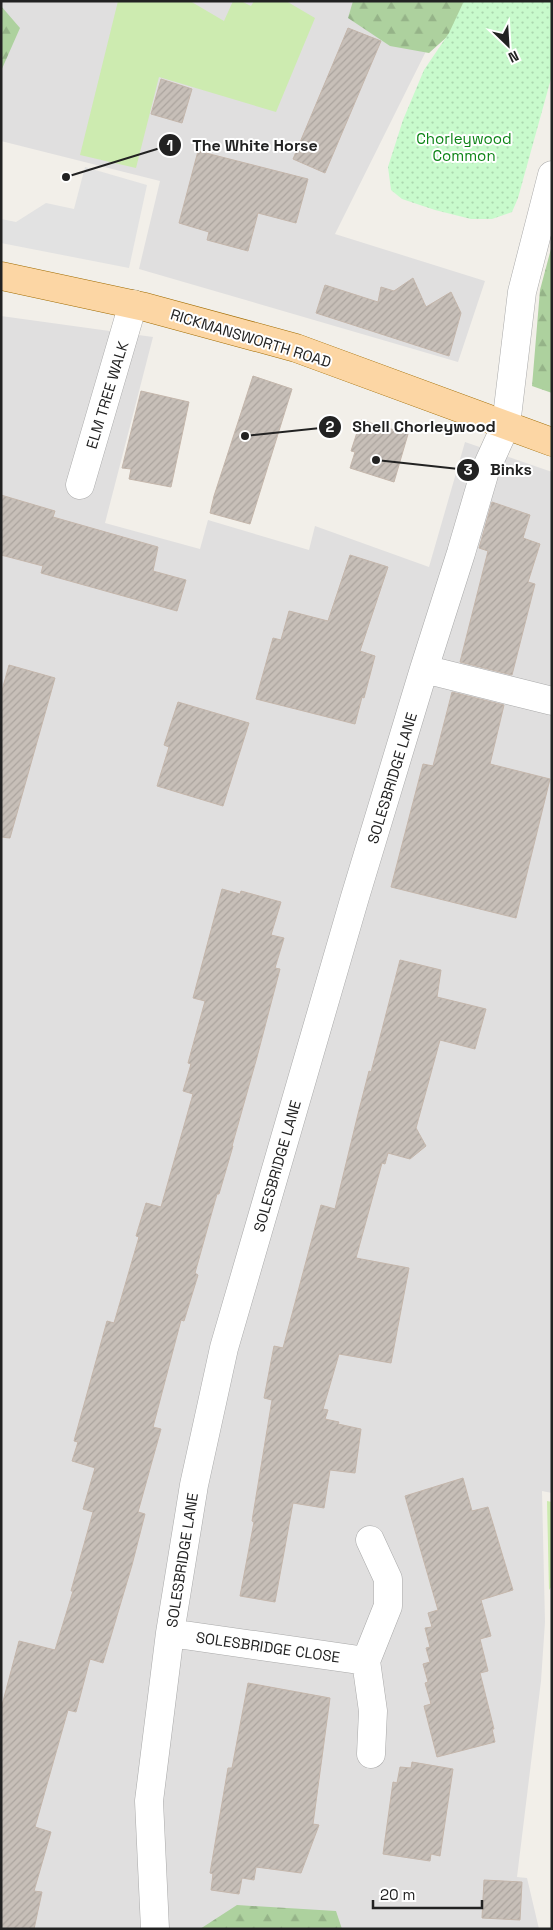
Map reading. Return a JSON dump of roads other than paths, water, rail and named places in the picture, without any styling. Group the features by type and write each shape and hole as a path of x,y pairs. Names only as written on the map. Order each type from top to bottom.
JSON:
{"main road":[{"name":"RICKMANSWORTH ROAD","path":"1,276 133,304 296,348 552,442"}],"street":[{"name":"SOLESBRIDGE LANE","path":"155,1929 149,1801 170,1633 194,1485 224,1348 355,897 424,669 485,471 506,425 522,292 552,175"},
{"name":"ELM TREE WALK","path":"80,485 133,304"},
{"path":"424,669 552,701"},
{"path":"370,1540 388,1579 388,1606 366,1661 373,1711 372,1754"},
{"name":"SOLESBRIDGE CLOSE","path":"170,1633 366,1661"}],"place":[{"name":"The White Horse","path":"66,177"},
{"name":"Shell Chorleywood","path":"245,436"},
{"name":"Binks","path":"376,460"}],"park label":[{"name":"Chorleywood Common","path":"464,146"}]}
